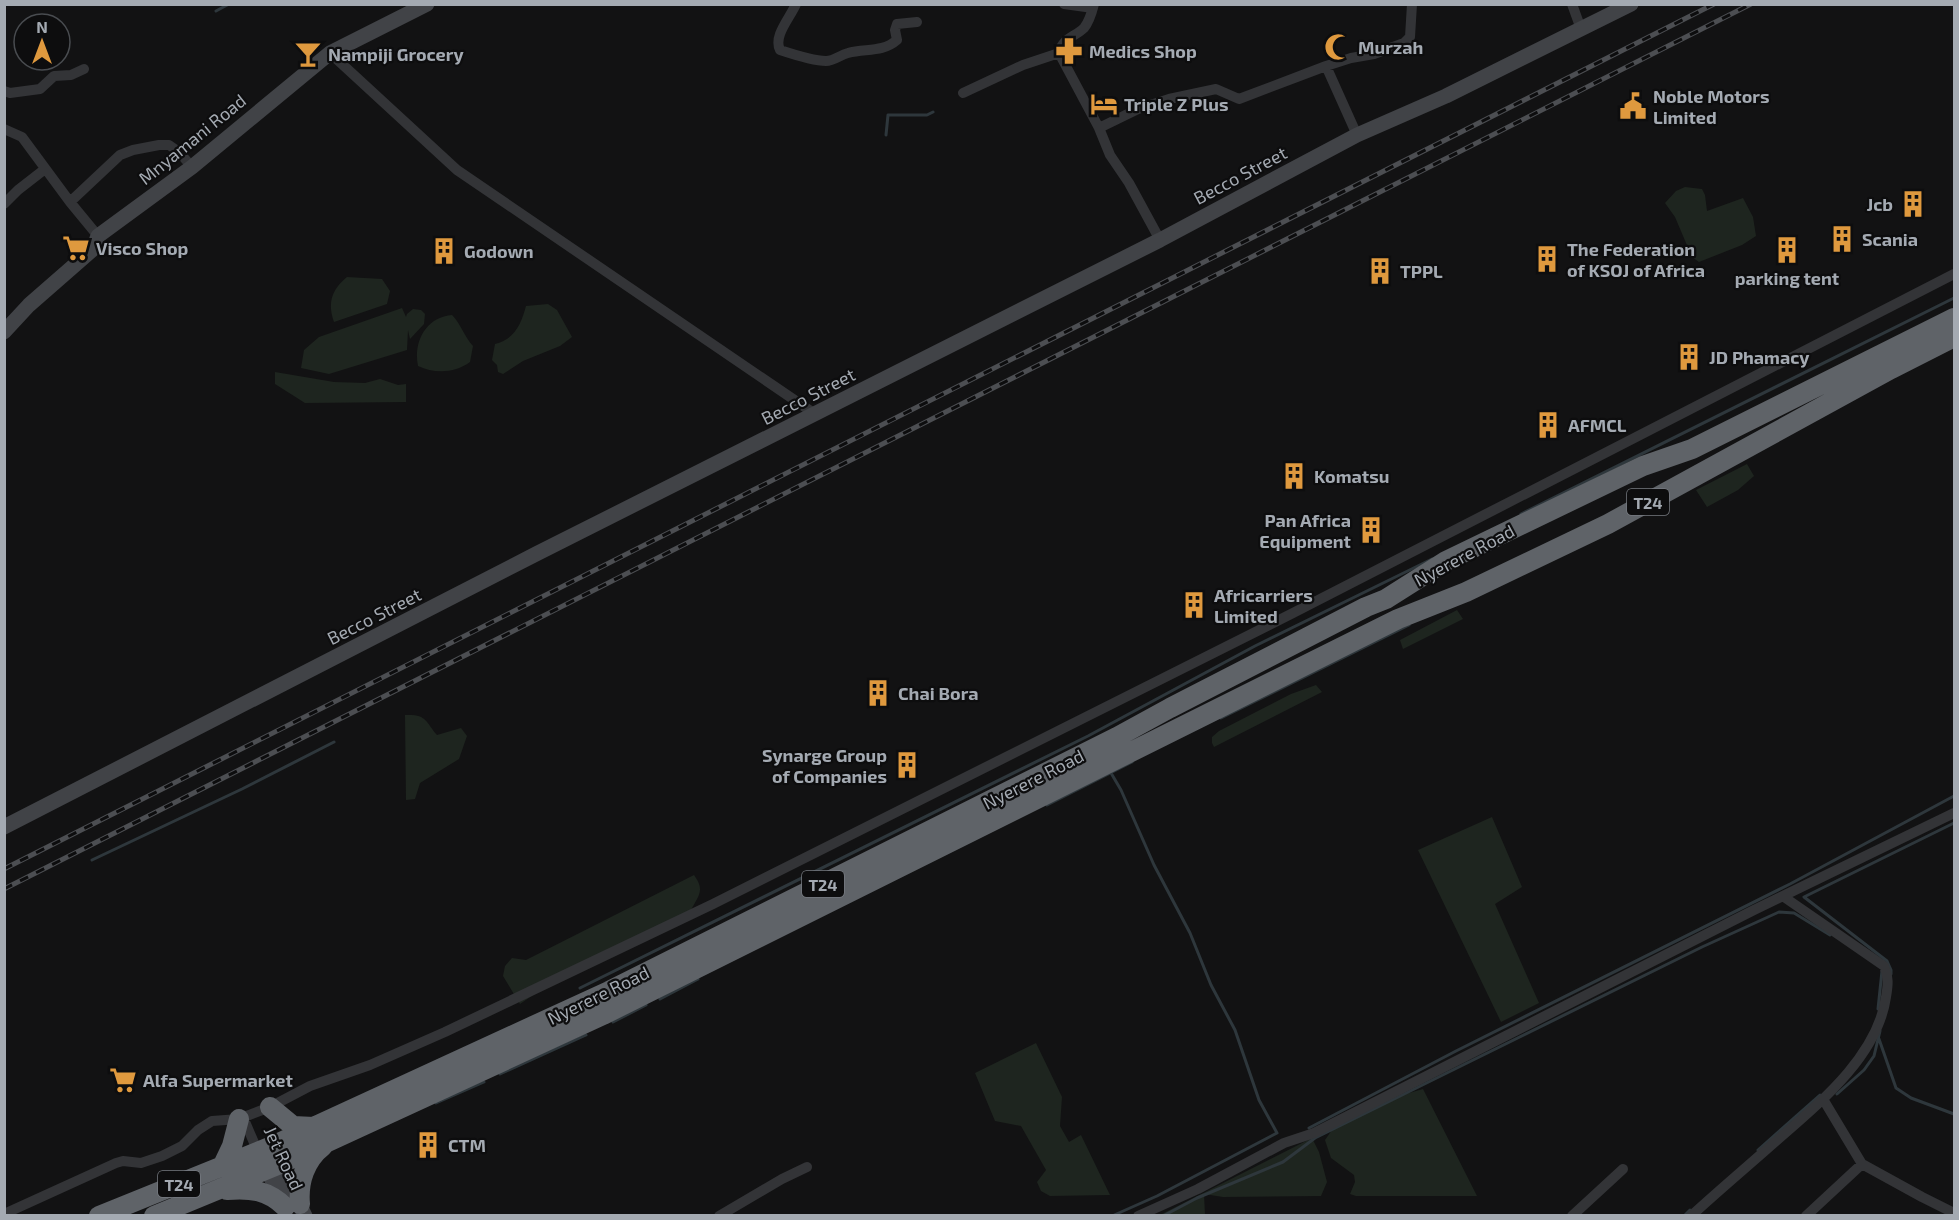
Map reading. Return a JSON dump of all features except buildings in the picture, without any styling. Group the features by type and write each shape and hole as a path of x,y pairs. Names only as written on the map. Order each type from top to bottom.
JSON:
{"highway":[{"name":"Nyerere Road","path":"154,1215 210,1192 316,1126 620,986 1117,737 1366,606 1386,599 1446,561 1643,466 1692,449 1954,318"},
{"name":"Nyerere Road","path":"99,1215 222,1167 330,1141 612,1011 1366,634 1466,592 1608,524 1891,369 1954,337"},
{"path":"270,1107 293,1126 316,1126"},
{"path":"222,1167 241,1118"},
{"path":"210,1192 256,1190 268,1194 295,1210 301,1180 309,1160 316,1151 330,1141"}],"street":[{"name":"Mnyamani Road","path":"4,332 29,305 93,249 98,236 192,166 330,53 427,4"},
{"path":"796,4 777,38 778,46 780,50 821,61 850,53 881,49 897,40 895,30 897,24 917,22"},
{"path":"1064,4 1093,6 1086,26 1065,40 1059,53 1099,128 1110,156 1129,183 1160,240"},
{"path":"1099,128 1138,109 1169,99 1216,89 1239,99 1326,66 1374,54 1406,42 1410,37 1412,4"},
{"path":"1572,4 1581,29"},
{"name":"Becco Street","path":"4,827 536,554 1160,240 1357,135 1446,96 1630,4"},
{"path":"330,53 457,170 815,414"},
{"path":"963,93 1023,65 1059,53"},
{"path":"1326,66 1357,135"},
{"path":"4,91 10,93 40,89 54,76 71,75 84,69"},
{"path":"4,129 22,137 98,236"},
{"path":"70,202 120,155 133,150 159,145 169,146 179,152 192,166"},
{"path":"4,204 45,169"},
{"path":"4,1214 116,1163 123,1161 141,1163 162,1156 182,1146 212,1122 241,1118 270,1107 310,1086 370,1065 445,1032 724,899 1304,608 1954,274"},
{"path":"1138,1215 1198,1189 1284,1143 1314,1133 1743,915 1954,813"},
{"path":"1691,1215 1823,1098 1855,1063 1872,1038 1884,1014 1888,982 1887,973 1879,962 1784,897"},
{"path":"1823,1098 1862,1164 1954,1213"},
{"name":"Jet Road","path":"241,1118 269,1154 295,1210"},
{"path":"1806,1215 1862,1164"},
{"path":"719,1215 807,1167"},
{"path":"1572,1215 1623,1169"}],"shaded area":[{"path":"1685,187 1702,189 1707,211 1743,198 1753,217 1756,236 1742,245 1699,262 1692,257 1675,217 1665,203 1676,191"},
{"path":"347,277 382,279 390,291 387,304 334,322 331,309 332,297"},
{"path":"548,304 557,310 572,337 560,346 523,361 503,374 498,372 497,365 492,360 495,344 512,335 522,319 526,306"},
{"path":"402,308 406,317 413,309 421,310 425,314 424,324 410,339 408,330 407,350 329,374 301,368 304,350 319,337"},
{"path":"452,315 473,346 470,362 445,371 418,366 418,348 423,332 435,320"},
{"path":"275,372 334,382 365,383 380,379 398,385 406,384 406,402 305,403 275,384"},
{"path":"1747,464 1754,476 1738,490 1707,507 1696,490"},
{"path":"1457,610 1463,619 1403,649 1400,640"},
{"path":"1316,685 1322,692 1214,747 1212,737 1219,731 1291,694"},
{"path":"405,715 422,717 437,735 461,728 467,736 459,759 420,783 415,799 406,800"},
{"path":"1492,817 1522,887 1495,904 1539,1003 1501,1022 1418,850"},
{"path":"694,875 700,889 691,910 536,993 520,1004 503,976 505,966 512,958 526,960"},
{"path":"1036,1043 1062,1097 1060,1126 1069,1142 1081,1135 1110,1195 1050,1196 1041,1191 1037,1182 1046,1170 1021,1126 995,1121 975,1073"},
{"path":"1423,1089 1477,1196 1356,1196 1350,1194 1355,1182 1354,1175 1331,1158 1325,1140 1334,1127 1388,1099"},
{"path":"1312,1138 1319,1152 1327,1182 1321,1196 1223,1197 1204,1194 1205,1215 1158,1216"}],"waterway":[{"path":"216,11 229,4"},
{"path":"886,135 888,115 927,115 933,112"},
{"path":"1521,514 1954,298"},
{"path":"580,988 1088,736 1255,646 1432,559"},
{"path":"1221,718 1409,625"},
{"path":"92,860 242,789 334,742"},
{"path":"1047,805 1132,762"},
{"path":"1111,773 1121,790 1154,865 1190,933 1211,985 1235,1030 1259,1100 1277,1133 1157,1196 1112,1216"},
{"path":"1309,1128 1456,1051 1790,884 1954,796"},
{"path":"1891,974 1887,961 1804,897 1954,823"},
{"path":"1163,1216 1197,1198 1283,1162 1315,1138 1702,947 1779,912 1794,913 1830,935"},
{"path":"1878,1009 1882,971"},
{"path":"660,999 698,979"},
{"path":"613,1022 646,1005"},
{"path":"1837,1094 1864,1070 1874,1056 1880,1031"},
{"path":"500,1074 586,1035"},
{"path":"1879,1039 1896,1088 1911,1098 1954,1114"},
{"path":"436,1103 484,1082"},
{"path":"1758,1150 1820,1095"},
{"path":"1684,1216 1690,1210"}],"railway":[{"path":"4,869 1714,4"},
{"path":"4,889 1751,4"}],"place":[{"name":"Murzah","path":"1338,47"},
{"name":"Medics Shop","path":"1069,51"},
{"name":"Nampiji Grocery","path":"308,54"},
{"name":"Triple Z Plus","path":"1104,104"},
{"name":"Noble Motors Limited","path":"1633,106"},
{"name":"Jcb","path":"1913,204"},
{"name":"Scania","path":"1842,239"},
{"name":"Visco Shop","path":"76,248"},
{"name":"parking tent","path":"1787,250"},
{"name":"Godown","path":"444,251"},
{"name":"The Federation of KSOJ of Africa","path":"1547,259"},
{"name":"TPPL","path":"1380,271"},
{"name":"JD Phamacy","path":"1689,357"},
{"name":"AFMCL","path":"1548,425"},
{"name":"Komatsu","path":"1294,476"},
{"name":"Pan Africa Equipment","path":"1371,530"},
{"name":"Africarriers Limited","path":"1194,605"},
{"name":"Chai Bora","path":"878,693"},
{"name":"Synarge Group of Companies","path":"907,765"},
{"name":"Alfa Supermarket","path":"123,1080"},
{"name":"CTM","path":"428,1145"}]}
